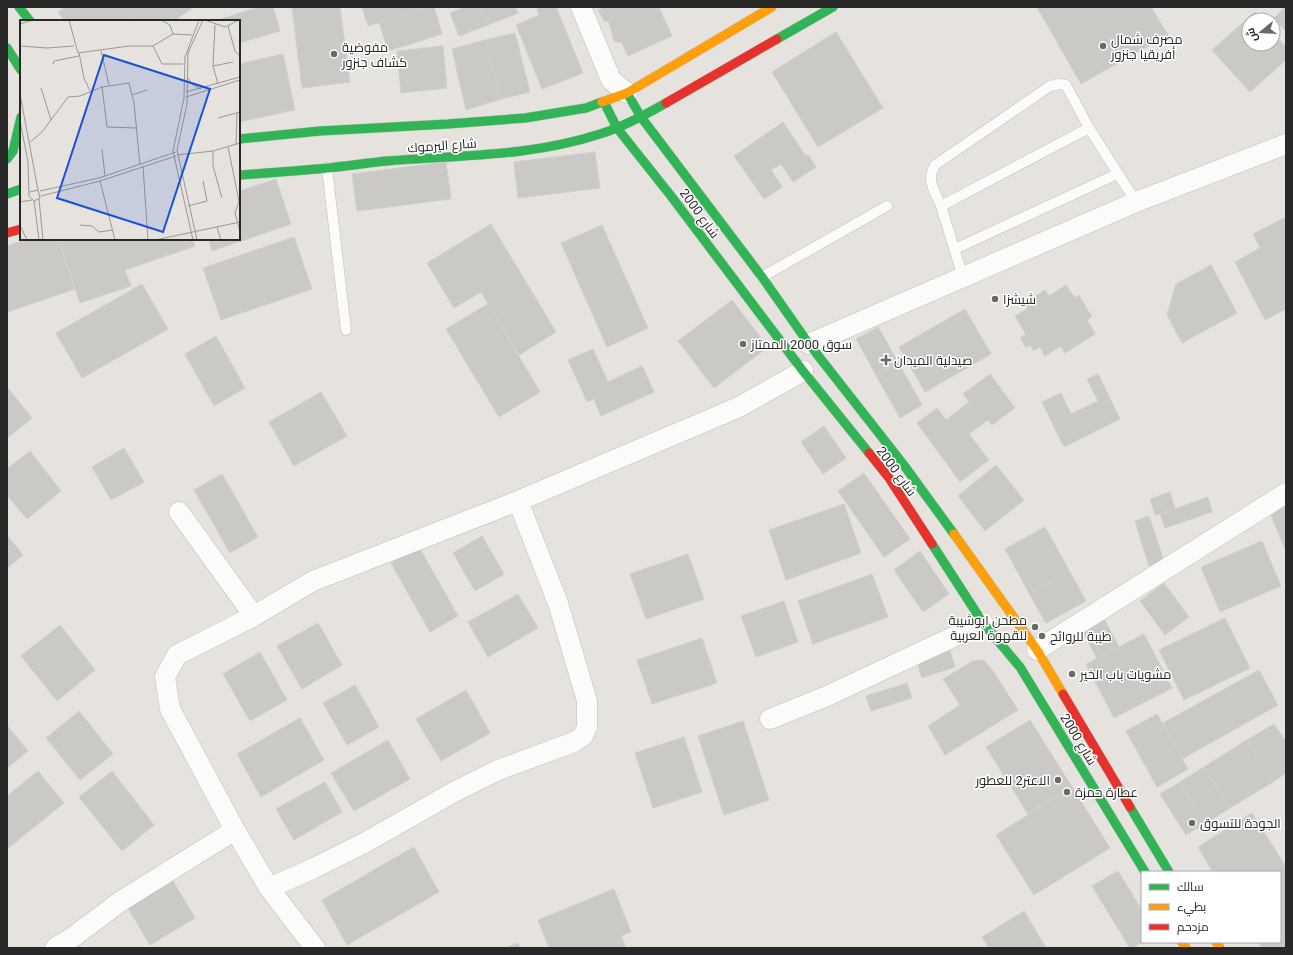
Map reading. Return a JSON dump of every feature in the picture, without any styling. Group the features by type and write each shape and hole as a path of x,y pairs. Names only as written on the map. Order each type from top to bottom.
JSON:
{"main road":[{"path":"19,7 29,20"},
{"name":"شارع اليرموك","path":"240,139 320,131 525,118 586,108 627,93 772,7"},
{"name":"شارع اليرموك","path":"240,175 327,168 388,161 491,155 528,151 601,134 641,117 833,7"},
{"path":"7,48 20,68"},
{"path":"627,93 641,117 762,277 809,344 903,464 1037,650 1168,871"},
{"name":"شارع 2000","path":"604,102 617,128 671,196 803,371 888,478 983,623 1020,667 1144,871"},
{"path":"7,159 13,151 20,122"},
{"path":"7,194 20,189"},
{"path":"7,234 20,229"}],"street":[{"path":"581,7 611,80 627,93"},
{"path":"604,102 611,80"},
{"path":"809,344 1136,202 1286,144"},
{"path":"315,948 269,888 235,830 170,709 165,677 177,655 254,616 313,581 518,501 739,407 803,371"},
{"path":"1037,650 1286,493"},
{"path":"269,888 312,869 366,842 454,792 498,770 574,742 583,736 587,727 587,701 558,603 518,501"},
{"path":"179,512 254,616"},
{"path":"770,718 827,696 983,623"},
{"path":"55,948 73,937 121,901 235,830"}],"lane":[{"path":"963,277 941,206 930,180 931,172 935,165 1050,86 1059,84 1066,85 1089,128 1136,202"},
{"path":"941,206 1089,128"},
{"path":"327,168 346,330"},
{"path":"955,249 1117,174"},
{"path":"762,277 887,206"}],"building":[{"path":"66,7 127,7 136,20 64,20 58,12"},
{"path":"127,7 192,8 175,20 136,20"},
{"path":"258,7 273,7 280,31 240,43 240,20 221,19"},
{"path":"292,7 340,7 350,82 302,88"},
{"path":"362,7 429,7 368,26"},
{"path":"429,7 434,7 442,34 388,51 379,22"},
{"path":"465,7 480,7 488,25 459,36 450,13"},
{"path":"480,7 515,7 518,13 488,25"},
{"path":"543,7 556,7 583,73 542,89 516,25 539,15 537,9"},
{"path":"605,7 659,7 672,36 628,56 622,43 614,41 609,22 604,21 598,10"},
{"path":"1037,7 1151,7 1168,35 1081,84"},
{"path":"1284,8 1286,10 1286,32 1281,26 1280,12"},
{"path":"1241,24 1241,52 1281,52 1281,42 1286,47 1286,60 1250,92 1212,50"},
{"path":"836,32 883,108 818,147 772,72"},
{"path":"515,33 530,92 501,99 485,40"},
{"path":"485,40 501,99 466,110 452,49"},
{"path":"443,46 447,88 401,93 397,51"},
{"path":"283,54 295,110 240,122 240,64"},
{"path":"783,122 805,155 809,156 816,167 793,182 781,164 771,170 782,187 764,199 734,156"},
{"path":"595,152 600,188 518,198 514,162"},
{"path":"446,162 451,199 357,211 352,174"},
{"path":"276,179 291,224 212,251 209,240 240,240 240,191"},
{"path":"1286,217 1286,309 1265,320 1235,262 1260,248 1253,234"},
{"path":"491,224 556,332 519,355 481,292 454,308 427,263"},
{"path":"602,225 648,328 607,347 561,243"},
{"path":"294,237 312,289 221,320 203,268"},
{"path":"26,240 58,240 75,289 7,312 7,246"},
{"path":"58,240 192,240 195,246 125,270 131,286 80,303"},
{"path":"1211,265 1237,313 1182,343 1167,315 1176,284"},
{"path":"142,284 168,329 82,378 56,333"},
{"path":"1066,285 1075,298 1079,295 1092,317 1087,320 1095,334 1065,353 1061,346 1045,356 1040,347 1034,351 1030,345 1026,348 1020,338 1026,334 1015,316 1027,309 1024,304 1045,290 1049,296"},
{"path":"732,300 768,347 714,388 678,341"},
{"path":"488,304 540,392 499,417 446,329"},
{"path":"965,309 991,354 925,392 899,347"},
{"path":"878,327 898,362 876,375 856,339"},
{"path":"216,336 245,388 214,406 185,354"},
{"path":"593,349 608,382 642,366 654,392 601,416 594,399 587,402 568,360"},
{"path":"898,362 922,405 900,418 876,375"},
{"path":"990,374 1015,408 992,425 988,420 969,434 989,460 960,482 917,423 937,408 946,420 969,402 963,394"},
{"path":"1098,374 1120,419 1064,447 1042,402 1061,393 1071,414 1098,401 1087,379"},
{"path":"7,387 32,418 7,438"},
{"path":"321,392 347,436 294,466 269,422"},
{"path":"824,426 846,458 823,474 801,442"},
{"path":"124,448 144,482 111,500 92,467"},
{"path":"30,451 61,491 27,519 7,495 7,469"},
{"path":"996,465 1024,500 985,531 958,496"},
{"path":"864,473 910,539 884,557 838,491"},
{"path":"222,474 258,537 230,553 194,490"},
{"path":"1170,492 1175,509 1155,515 1150,499"},
{"path":"1208,497 1212,512 1165,528 1160,514"},
{"path":"844,504 861,553 786,580 769,530"},
{"path":"1286,506 1286,551 1270,513"},
{"path":"1149,516 1164,561 1149,566 1135,521"},
{"path":"1045,527 1070,572 1029,593 1005,549"},
{"path":"7,535 23,555 7,568"},
{"path":"482,536 504,574 475,591 453,553"},
{"path":"1262,541 1281,586 1220,612 1201,567"},
{"path":"419,547 458,616 430,632 391,563"},
{"path":"920,551 949,594 923,612 894,570"},
{"path":"688,554 704,599 646,619 630,574"},
{"path":"1070,572 1086,601 1046,623 1029,593"},
{"path":"872,574 888,617 813,644 798,601"},
{"path":"1164,583 1189,617 1165,635 1140,601"},
{"path":"518,594 538,628 488,657 468,622"},
{"path":"784,601 798,642 756,657 741,616"},
{"path":"1103,617 1119,647 1097,659 1081,628"},
{"path":"1225,618 1250,668 1184,700 1159,650"},
{"path":"318,623 342,665 302,689 277,646"},
{"path":"60,625 95,670 57,701 21,656"},
{"path":"1144,634 1172,688 1114,718 1086,664"},
{"path":"702,638 717,683 652,704 637,660"},
{"path":"950,651 955,667 922,678 917,662"},
{"path":"260,652 287,700 250,721 223,674"},
{"path":"984,660 993,671 1018,710 945,755 928,726 960,705 943,679 973,661"},
{"path":"1259,670 1278,705 1182,759 1163,723"},
{"path":"907,683 912,698 871,711 866,696"},
{"path":"355,685 379,727 347,745 323,703"},
{"path":"466,690 490,733 441,761 416,719"},
{"path":"79,711 113,754 80,780 46,738"},
{"path":"1157,714 1188,769 1157,787 1126,731"},
{"path":"300,718 324,760 261,797 237,754"},
{"path":"1030,720 1072,787 1028,814 986,747"},
{"path":"743,721 769,800 724,815 698,736"},
{"path":"1274,724 1286,742 1286,773 1273,782 1247,740"},
{"path":"7,725 28,751 7,768"},
{"path":"684,737 702,792 653,808 635,753"},
{"path":"388,740 410,779 354,811 331,773"},
{"path":"1247,740 1273,782 1230,808 1204,767"},
{"path":"1204,767 1230,808 1206,823 1180,782"},
{"path":"38,771 64,803 7,849 7,796"},
{"path":"112,771 154,825 122,851 79,797"},
{"path":"325,782 342,812 294,840 276,809"},
{"path":"1180,782 1206,823 1186,835 1160,794"},
{"path":"1072,787 1110,848 1034,895 996,835"},
{"path":"1252,813 1286,867 1286,887 1281,890 1281,871 1212,871 1198,847"},
{"path":"414,847 439,892 347,945 322,900"},
{"path":"1118,871 1141,908 1141,943 1130,948 1092,886"},
{"path":"170,876 195,918 150,945 125,903"},
{"path":"1286,887 1286,948 1262,948 1259,943 1281,943 1281,890"},
{"path":"614,889 631,932 621,936 626,948 549,948 538,920"},
{"path":"1024,911 1046,948 989,948 982,937"},
{"path":"518,943 520,948 505,948"}],"traffic: fast":[{"path":"19,7 29,20"},
{"path":"777,39 833,7"},
{"path":"7,48 20,68"},
{"path":"627,93 641,117 762,277 809,344 903,464 954,534"},
{"path":"240,139 320,131 525,118 586,108 602,102"},
{"path":"604,102 617,128 671,196 803,371 869,453"},
{"path":"240,175 316,169 387,161 494,154 547,147 573,142 609,131 666,103"},
{"path":"7,159 13,151 20,121"},
{"path":"7,194 20,189"},
{"path":"932,544 983,623 1020,667 1144,871"},
{"path":"1130,807 1168,871"}],"traffic: slow":[{"path":"602,102 627,93 772,7"},
{"path":"954,534 1037,650 1063,694"},
{"path":"1183,943 1186,948"},
{"path":"1217,943 1220,948"}],"traffic: jam":[{"path":"666,103 777,39"},
{"path":"7,233 20,229"},
{"path":"869,453 889,478 932,544"},
{"path":"1063,694 1130,807"}],"place":[{"name":"مصرف شمال أفريقيا جنزور","path":"1103,46"},
{"name":"مفوضية كشاف جنزور","path":"334,54"},
{"name":"شيشزا","path":"995,299"},
{"name":"سوق 2000 الممتاز","path":"743,344"},
{"name":"صيدلية الميدان","path":"886,360"},
{"name":"مطحن ابوشيبة للقهوة العربية","path":"1035,627"},
{"name":"طيبة للروائح","path":"1042,636"},
{"name":"مشويات باب الخير","path":"1072,674"},
{"name":"الاعتر2 للعطور","path":"1058,780"},
{"name":"عطارة حمزة","path":"1067,792"},
{"name":"الجودة للتسوق","path":"1192,823"}]}
